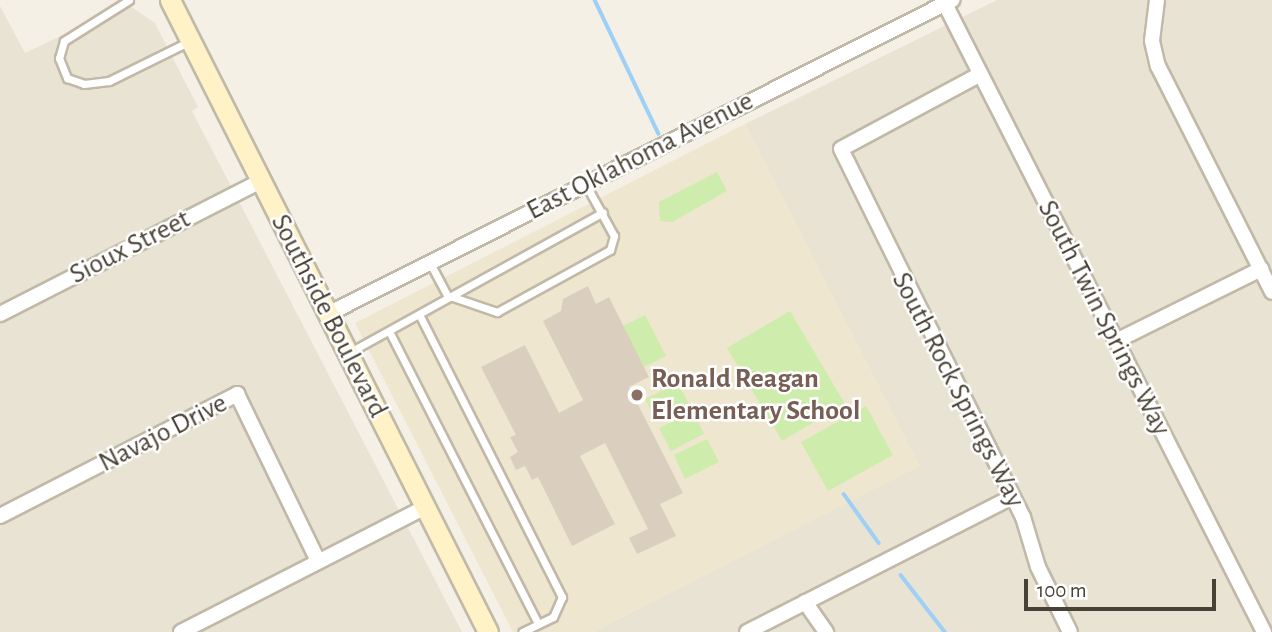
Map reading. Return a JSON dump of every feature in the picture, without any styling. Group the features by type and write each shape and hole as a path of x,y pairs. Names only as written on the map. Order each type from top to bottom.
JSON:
{"main road":[{"name":"Southside Boulevard","path":"170,0 488,632"}],"street":[{"path":"1157,0 1152,41 1158,66 1272,292"},
{"name":"South Twin Springs Way","path":"947,1 977,75 1118,340 1264,632"},
{"name":"East Oklahoma Avenue","path":"328,314 947,1"},
{"name":"South Rock Springs Way","path":"977,75 841,149 1012,497 1070,632"},
{"name":"Sioux Street","path":"0,314 261,181"},
{"path":"1118,340 1261,269"},
{"name":"Navajo Drive","path":"0,516 237,394 318,561"},
{"path":"747,632 1012,497"},
{"path":"181,632 425,507"},
{"path":"805,602 826,632"}],"lane":[{"path":"128,0 64,41 59,58 67,78 83,84 108,81 191,40"},
{"path":"429,262 447,295 497,312 593,264 613,244 603,212 586,183"},
{"path":"348,353 421,318 447,295 603,212"},
{"path":"421,318 562,597 561,608 522,632"},
{"path":"390,333 538,624"}],"shaded area":[{"path":"997,0 1272,0 1272,632 593,632 919,466 745,124"},
{"path":"127,4 155,23 198,107 192,111 462,632 0,632 0,6 25,53"},
{"name":"Ronald Reagan Elementary School","path":"745,124 920,466 593,632 513,632 355,323"}],"green space":[{"path":"717,172 727,191 672,222 660,221 659,202"},
{"path":"790,311 845,404 782,441 727,348"},
{"path":"645,315 666,356 644,367 623,326"},
{"path":"678,383 690,406 657,422 645,399"},
{"path":"866,406 893,455 828,491 801,442"},
{"path":"693,411 704,434 671,451 659,428"},
{"path":"707,439 719,462 685,479 674,455"}],"building":[{"path":"588,286 596,304 609,297 649,377 629,387 683,493 660,504 676,536 637,554 629,538 648,529 605,443 580,456 615,524 572,546 538,477 532,480 525,466 516,470 510,457 518,452 510,437 516,435 481,367 525,345 559,413 583,400 543,321 561,311 563,299"}],"waterway":[{"path":"595,0 659,134"},
{"path":"844,494 879,543"},
{"path":"901,575 945,632"}],"place":[{"name":"Ronald Reagan Elementary School","path":"637,395"}]}
